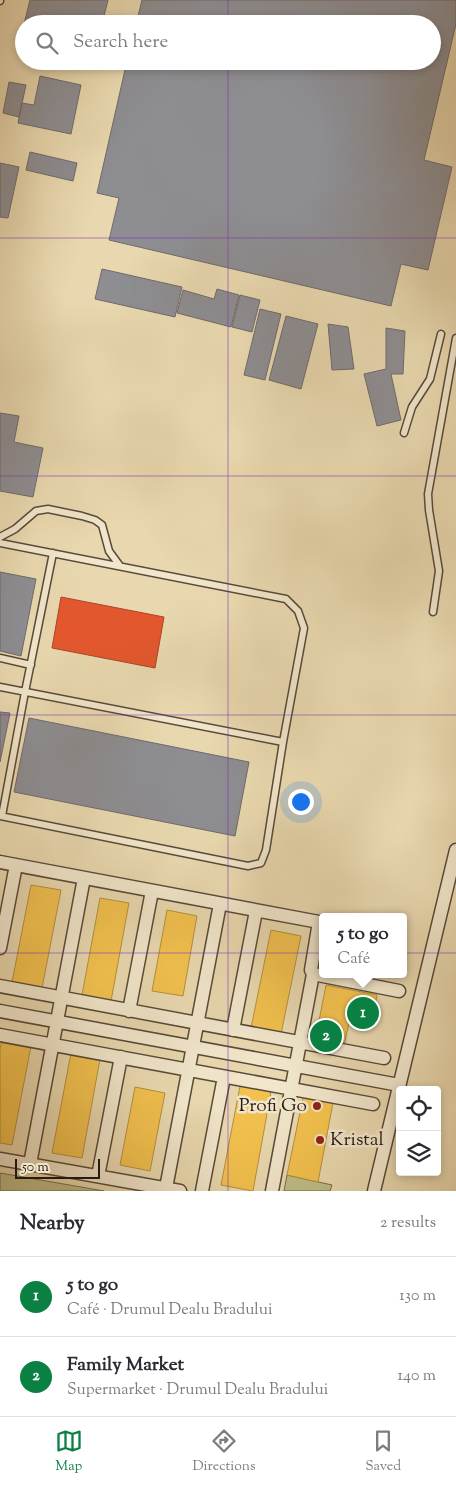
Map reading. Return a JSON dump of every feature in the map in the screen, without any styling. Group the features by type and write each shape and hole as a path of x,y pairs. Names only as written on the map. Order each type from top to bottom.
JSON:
{"street":[{"path":"374,1191 456,850"},
{"path":"0,862 319,922 311,970 313,974 272,1191"},
{"path":"0,948 16,865"},
{"path":"30,1164 84,878"},
{"path":"129,1011 152,891"},
{"path":"166,1188 220,904"},
{"path":"233,1030 256,911"},
{"path":"313,974 319,975"},
{"path":"333,978 399,991"},
{"path":"0,986 384,1058"},
{"path":"0,1011 399,1085"},
{"path":"0,1035 373,1104"},
{"path":"98,1176 121,1057"},
{"path":"202,1191 224,1077"},
{"path":"0,1159 180,1191"}],"lane":[{"path":"404,433 412,407 430,379 441,334"},
{"path":"433,612 439,571 428,494 456,338"},
{"path":"0,537 15,529 36,510 48,509 82,516 95,520 102,525 109,550 120,566"},
{"path":"0,543 53,553 120,566 286,599 298,611 304,628 266,850 261,863 248,866 1,816 53,553"},
{"path":"0,658 30,665"},
{"path":"0,687 283,742"}],"shaded area":[{"path":"0,1173 104,1191 0,1191"},
{"path":"287,1175 332,1185 330,1191 284,1191"}],"building: Homes":[{"path":"31,885 61,890 42,988 12,982"},
{"path":"100,898 129,903 111,1001 82,995"},
{"path":"167,910 197,916 183,996 152,991"},
{"path":"271,930 301,936 281,1034 251,1028"},
{"path":"326,985 377,995 372,1023 350,1018 344,1046 315,1041"},
{"path":"2,1040 31,1046 12,1145 0,1143 0,1049"},
{"path":"71,1053 100,1059 82,1158 52,1153"},
{"path":"240,1086 271,1092 253,1191 221,1185"},
{"path":"135,1087 165,1093 150,1171 120,1165"},
{"path":"303,1098 333,1103 318,1182 287,1175"}],"building: Shops":[{"path":"61,597 164,617 155,668 52,648"}],"building: Industry":[{"path":"30,0 108,0 104,15 26,15"},
{"path":"142,0 456,0 456,24 424,160 452,167 428,270 401,264 391,306 109,240 119,198 97,193 125,70 441,70 441,15 138,15"},
{"path":"40,76 81,85 71,134 18,123 22,103 34,105"},
{"path":"9,82 26,85 19,117 3,113"},
{"path":"30,152 77,163 73,181 26,170"},
{"path":"0,163 19,167 8,218 0,217"},
{"path":"102,269 182,287 175,317 95,299"},
{"path":"217,289 239,295 231,327 177,313 183,290 214,299"},
{"path":"240,295 260,300 252,332 232,327"},
{"path":"260,309 281,314 265,380 244,375"},
{"path":"286,316 318,324 301,389 269,380"},
{"path":"328,324 348,327 354,369 332,370"},
{"path":"386,328 405,331 403,374 391,374 401,420 377,426 364,374 386,369"},
{"path":"0,413 19,416 14,442 43,448 33,497 0,491"},
{"path":"0,572 36,579 21,656 0,651"},
{"path":"0,712 10,713 0,762"},
{"path":"29,718 249,762 235,836 14,792"}],"place":[{"name":"5 to go","path":"363,1013"},
{"name":"Family Market","path":"326,1036"},
{"name":"Profi Go","path":"317,1106"},
{"name":"Kristal","path":"320,1140"}]}
